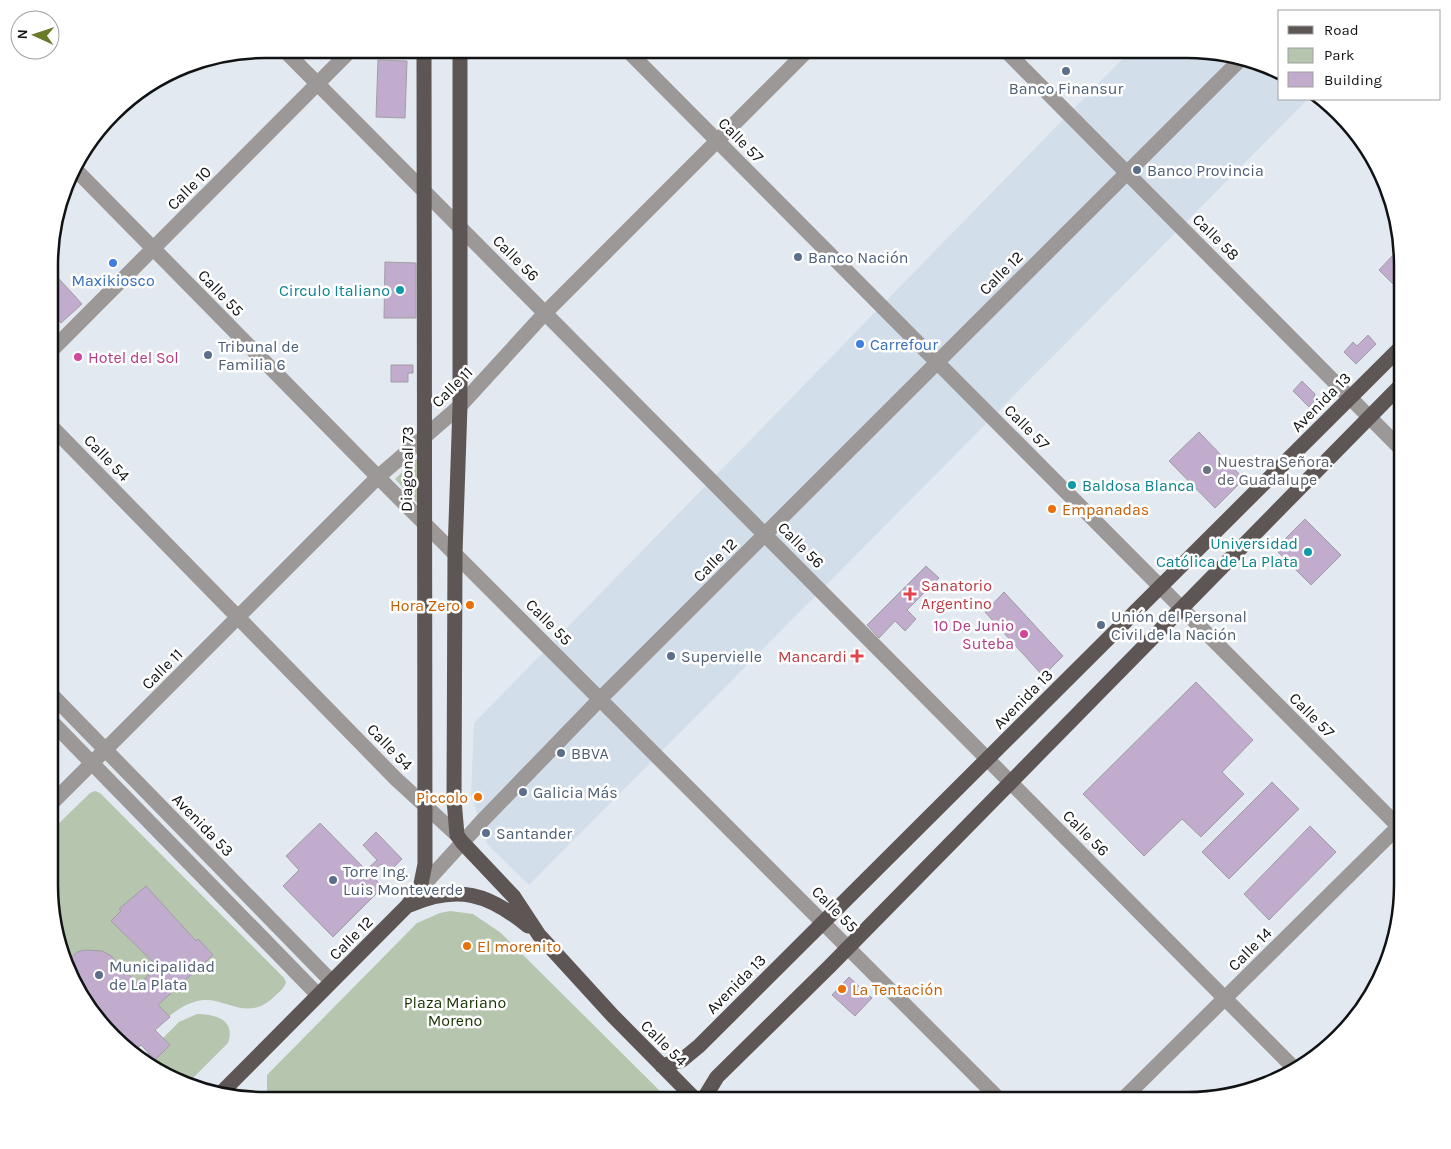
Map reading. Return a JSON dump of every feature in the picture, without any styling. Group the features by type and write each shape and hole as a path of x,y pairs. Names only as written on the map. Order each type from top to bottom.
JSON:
{"main road":[{"name":"Diagonal 73","path":"420,889 425,864 426,808 424,58"},
{"path":"460,58 460,406 455,553 454,800 460,839"},
{"name":"Avenida 13","path":"662,1066 682,1060 694,1050 1394,354"},
{"path":"708,1092 716,1078 848,947 1394,392"},
{"name":"Calle 54","path":"460,839 514,896 539,936 688,1092"},
{"name":"Calle 12","path":"226,1088 407,906 420,889"},
{"path":"407,906 441,894 473,895 497,903 539,936"}],"street":[{"name":"Calle 56","path":"292,58 1291,1064"},
{"name":"Calle 10","path":"58,344 343,58"},
{"name":"Calle 57","path":"635,58 1394,820"},
{"name":"Calle 11","path":"58,797 240,618 378,477 460,406 545,313 800,58"},
{"name":"Calle 58","path":"1013,58 1394,442"},
{"name":"Calle 12","path":"420,889 460,839 1235,64"},
{"name":"Calle 55","path":"79,173 378,477 601,698 992,1092"},
{"name":"Calle 54","path":"58,433 426,808 460,839"},
{"name":"Avenida 53","path":"58,701 332,981"},
{"path":"58,728 318,996"},
{"name":"Calle 14","path":"1130,1092 1394,834"}],"shaded area":[{"path":"1123,58 1200,58 1227,61 1253,68 1278,79 1278,100 1307,100 529,885 487,844 471,794 474,723"}],"green space":[{"path":"421,455 419,505 395,479"},
{"path":"95,791 100,793 284,978 285,984 274,997 263,1005 253,1008 243,1008 215,1001 194,1002 168,1017 137,1048 118,1031 92,1000 73,964 59,912 58,824 90,793"},
{"name":"Plaza Mariano Moreno","path":"450,911 473,914 501,933 661,1092 267,1092 267,1075 417,923 440,913"},
{"path":"197,1014 211,1015 223,1020 229,1029 228,1043 192,1079 146,1055 179,1022"}],"building":[{"path":"378,60 407,61 405,118 376,117"},
{"path":"1393,255 1394,285 1379,270"},
{"name":"Circulo Italiano","path":"385,262 416,263 416,318 384,318"},
{"path":"58,278 82,304 61,323 58,320"},
{"path":"1368,335 1376,344 1356,364 1344,352 1353,342 1357,346"},
{"path":"391,365 413,365 413,373 408,373 408,382 391,382"},
{"path":"1302,381 1315,394 1314,401 1309,407 1293,391"},
{"name":"Nuestra Señora. de Guadalupe","path":"1199,432 1244,479 1215,508 1169,461"},
{"name":"Universidad Católica de La Plata","path":"1305,519 1341,555 1311,585 1275,549"},
{"name":"Sanatorio Argentino","path":"926,566 939,578 907,610 916,619 905,631 895,621 879,638 867,625"},
{"name":"10 De Junio Suteba","path":"1004,592 1063,656 1043,676 985,612"},
{"path":"1196,682 1253,740 1222,772 1244,794 1201,837 1182,819 1144,856 1083,794"},
{"path":"1272,782 1299,809 1229,879 1202,852"},
{"name":"Torre Ing. Luis Monteverde","path":"320,823 366,870 377,860 363,845 376,832 402,859 389,872 381,864 370,874 383,887 333,937 283,886 299,870 286,856"},
{"path":"1310,826 1336,852 1269,920 1244,894"},
{"name":"Municipalidad de La Plata","path":"146,886 196,941 198,939 213,955 158,1005 170,1017 155,1030 170,1045 155,1060 141,1045 137,1049 100,1011 85,988 71,958 77,952 85,950 102,951 110,955 139,985 157,966 111,921 121,911 119,909"},
{"path":"849,977 872,998 855,1016 832,995"}],"place":[{"name":"Banco Finansur","path":"1066,71"},
{"name":"Banco Provincia","path":"1137,170"},
{"name":"Banco Nación","path":"798,257"},
{"name":"Maxikiosco","path":"113,263"},
{"name":"Circulo Italiano","path":"400,290"},
{"name":"Carrefour","path":"860,344"},
{"name":"Tribunal de Familia 6","path":"208,355"},
{"name":"Hotel del Sol","path":"78,357"},
{"name":"Nuestra Señora. de Guadalupe","path":"1207,470"},
{"name":"Baldosa Blanca","path":"1072,485"},
{"name":"Empanadas","path":"1052,509"},
{"name":"Universidad Católica de La Plata","path":"1308,552"},
{"name":"Sanatorio Argentino","path":"910,594"},
{"name":"Hora Zero","path":"470,605"},
{"name":"Unión del Personal Civil de la Nación","path":"1101,625"},
{"name":"10 De Junio Suteba","path":"1024,634"},
{"name":"Supervielle","path":"671,656"},
{"name":"Mancardi","path":"857,656"},
{"name":"BBVA","path":"561,753"},
{"name":"Galicia Más","path":"523,792"},
{"name":"Piccolo","path":"478,797"},
{"name":"Santander","path":"486,833"},
{"name":"Torre Ing. Luis Monteverde","path":"333,880"},
{"name":"El morenito","path":"467,946"},
{"name":"Municipalidad de La Plata","path":"99,975"},
{"name":"La Tentación","path":"842,989"}]}
